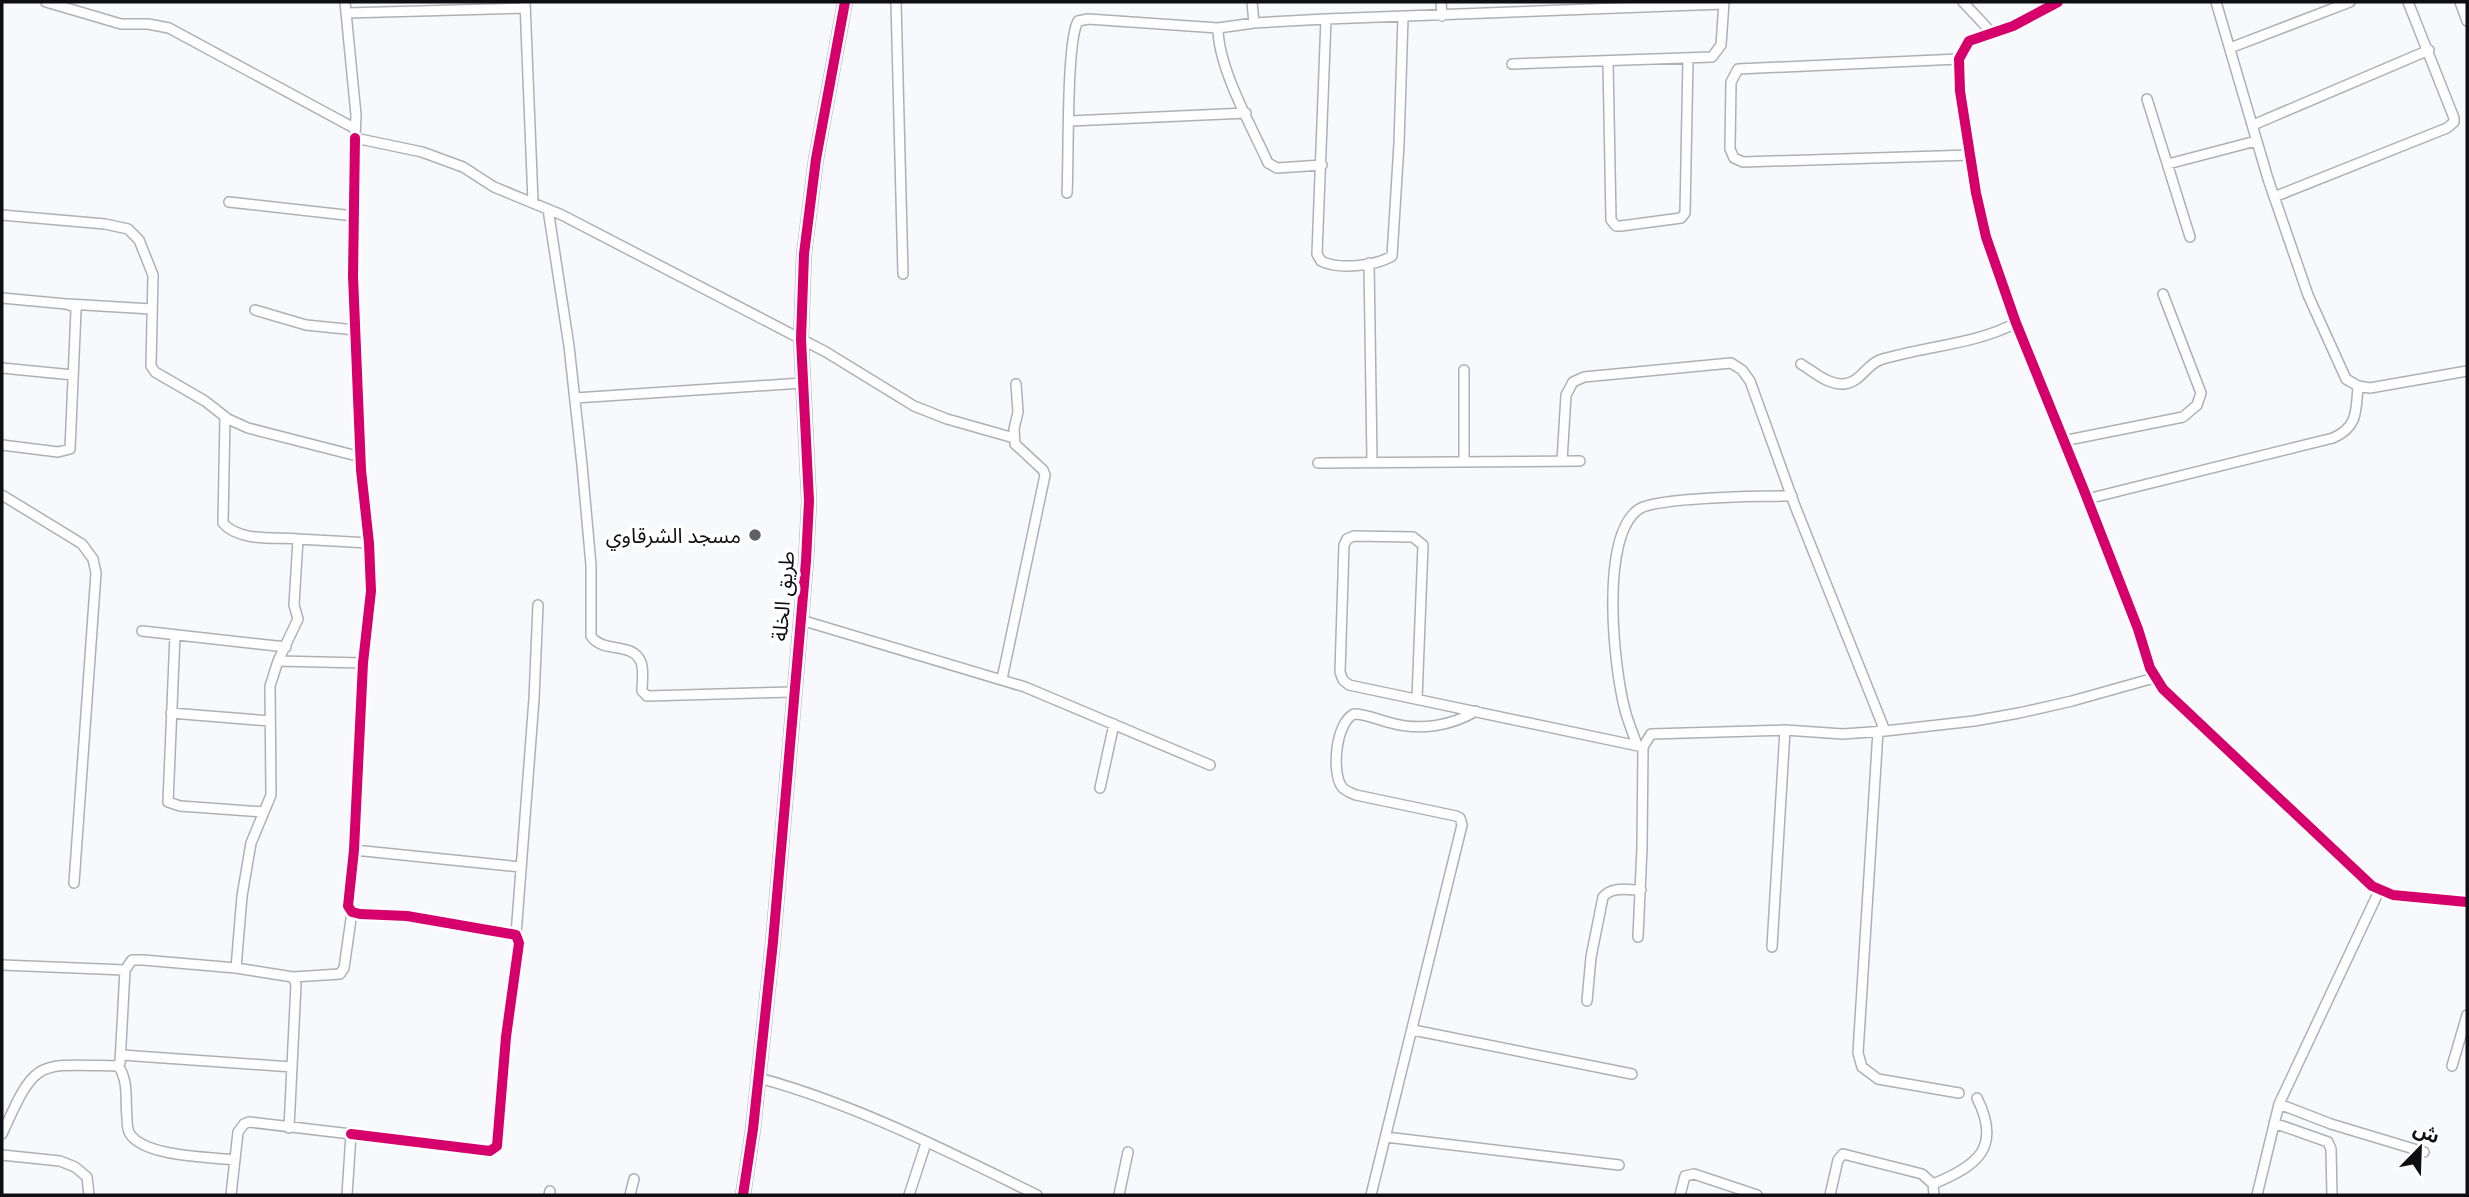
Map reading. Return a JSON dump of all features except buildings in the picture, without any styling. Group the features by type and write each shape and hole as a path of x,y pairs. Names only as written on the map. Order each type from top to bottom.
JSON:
{"street":[{"path":"46,2 121,24 148,24 169,28 354,133 442,158 463,167 495,187 548,209 801,339 857,369 914,405 947,419 1014,438"},
{"path":"118,1065 122,1055 125,970 132,960 236,968 293,977 340,974 344,968 352,912 348,906 354,850 363,663 371,591 355,330 356,115 345,2"},
{"name":"طريق الخلة","path":"743,1195 758,1078 802,620 809,501 801,339 806,240 816,159 845,2"},
{"path":"896,2 903,274"},
{"path":"1252,2 1254,23"},
{"path":"1441,2 1442,16"},
{"path":"1963,2 1992,33"},
{"path":"2216,2 2274,197 2317,318 2340,369 2347,379 2358,386 2370,388 2467,371"},
{"path":"2230,48 2350,2"},
{"path":"2274,197 2451,126 2454,118 2408,2"},
{"path":"2459,2 2467,20"},
{"path":"1067,193 1071,65 1074,27 1078,21 1088,19 1218,28 1326,19 1723,3 1721,45 1712,57 1512,64"},
{"path":"2053,3 2013,26 1969,41 1959,59 1960,91 1986,237 2016,323 2138,629 2154,678 2173,699 2379,891 2393,895 2467,902"},
{"path":"347,13 525,5 533,202"},
{"path":"1326,19 1318,258 1332,265 1369,263 1389,258 1392,254 1404,17"},
{"path":"1218,28 1220,48 1228,73 1268,163 1278,168 1322,164"},
{"path":"2253,125 2429,50"},
{"path":"1608,61 1611,220 1616,226 1621,226 1681,218 1684,215 1688,59"},
{"path":"1959,59 1738,69 1731,82 1731,149 1734,158 1743,162 1970,155"},
{"path":"2147,99 2190,237"},
{"path":"1070,121 1245,114"},
{"path":"2168,164 2256,141"},
{"path":"229,202 354,216"},
{"path":"548,209 575,398 591,565 590,623 593,639 600,645 629,651 638,656 642,664 642,691 647,696 794,692"},
{"path":"2,215 105,224 128,229 139,240 153,275 151,366 155,372 205,401 225,417 248,428 361,457"},
{"path":"1369,263 1372,461"},
{"path":"2063,441 2183,417 2197,405 2201,393 2164,294"},
{"path":"2,298 151,309"},
{"path":"2,444 58,452 70,449 76,310 66,304"},
{"path":"256,310 306,325 355,330"},
{"path":"1801,364 1830,382 1847,384 1860,377 1879,360 1983,336 2016,323"},
{"path":"1562,461 1566,395 1573,382 1584,377 1731,363 1742,370 1750,381 1881,731 1858,1053 1862,1067 1878,1079 1959,1093"},
{"path":"2,368 73,375"},
{"path":"1464,370 1464,461"},
{"path":"575,398 802,383"},
{"path":"1002,679 1045,475 1043,470 1018,450 1014,438 1018,412 1016,384"},
{"path":"2087,499 2333,439 2343,434 2353,422 2358,386"},
{"path":"225,417 223,523 229,530 238,534 369,543"},
{"path":"1318,463 1580,461"},
{"path":"2,495 82,544 93,559 96,573 74,883"},
{"path":"1638,937 1641,890 1640,746 1624,709 1615,637 1613,569 1617,550 1629,519 1645,507 1749,496 1792,496"},
{"path":"1417,699 1423,545 1413,537 1354,536 1344,545 1340,672 1349,685 1640,746"},
{"path":"236,968 242,896 251,843 271,795 270,686 298,619 294,605 298,539"},
{"path":"231,1195 238,1132 244,1124 490,1151 497,1146 506,1037 519,943 516,935 534,699 538,605"},
{"path":"802,620 1002,679 1064,702 1210,765"},
{"path":"142,632 286,647"},
{"path":"174,635 167,800 170,804 264,812"},
{"path":"278,662 363,663"},
{"path":"1640,746 1647,737 1657,732 1786,730 1843,734 1974,721 2072,701 2154,678"},
{"path":"1371,1195 1413,1030 1461,821 1456,816 1356,795 1346,790 1339,779 1339,736 1345,720 1354,713 1394,724 1425,726 1458,721 1476,711"},
{"path":"171,713 270,721"},
{"path":"1100,788 1114,724"},
{"path":"1772,947 1786,730"},
{"path":"354,850 521,867"},
{"path":"1587,1001 1591,957 1603,897 1616,889 1641,890"},
{"path":"2257,1195 2279,1104 2379,891"},
{"path":"352,912 418,917 516,935"},
{"path":"2,965 125,970"},
{"path":"289,1128 296,984 293,977"},
{"path":"2452,1066 2467,1016"},
{"path":"1413,1030 1632,1074"},
{"path":"122,1055 292,1068"},
{"path":"2,1134 26,1083 40,1070 52,1066 118,1065"},
{"path":"118,1065 124,1074 130,1134 140,1143 162,1152 235,1160"},
{"path":"758,1078 808,1092 1037,1195"},
{"path":"1933,1184 1970,1166 1984,1150 1988,1125 1977,1098"},
{"path":"2279,1104 2331,1124 2424,1152"},
{"path":"2274,1123 2328,1142 2331,1149 2332,1195"},
{"path":"347,1195 351,1135"},
{"path":"1386,1137 1619,1166"},
{"path":"909,1195 926,1143"},
{"path":"1119,1195 1128,1152"},
{"path":"1830,1195 1838,1160 1843,1154 1922,1174 1933,1184 1934,1195"},
{"path":"2,1155 45,1158 68,1163 87,1177 89,1195"},
{"path":"1680,1195 1685,1176 1694,1174 1757,1195"},
{"path":"630,1195 634,1179"}],"cycle path":[{"path":"743,1195 753,1129 773,942 806,561 809,501 801,339 804,254 816,159 845,2"},
{"path":"2058,2 2013,26 1969,41 1959,59 1960,91 1976,193 1986,237 2016,323 2138,629 2150,668 2163,689 2372,886 2393,895 2467,902"},
{"path":"351,1134 490,1151 497,1146 506,1037 519,943 516,935 407,916 360,914 352,912 348,906 354,850 363,663 371,591 361,470 353,276 355,138"}],"place":[{"name":"مسجد الشرقاوي","path":"755,535"}]}
